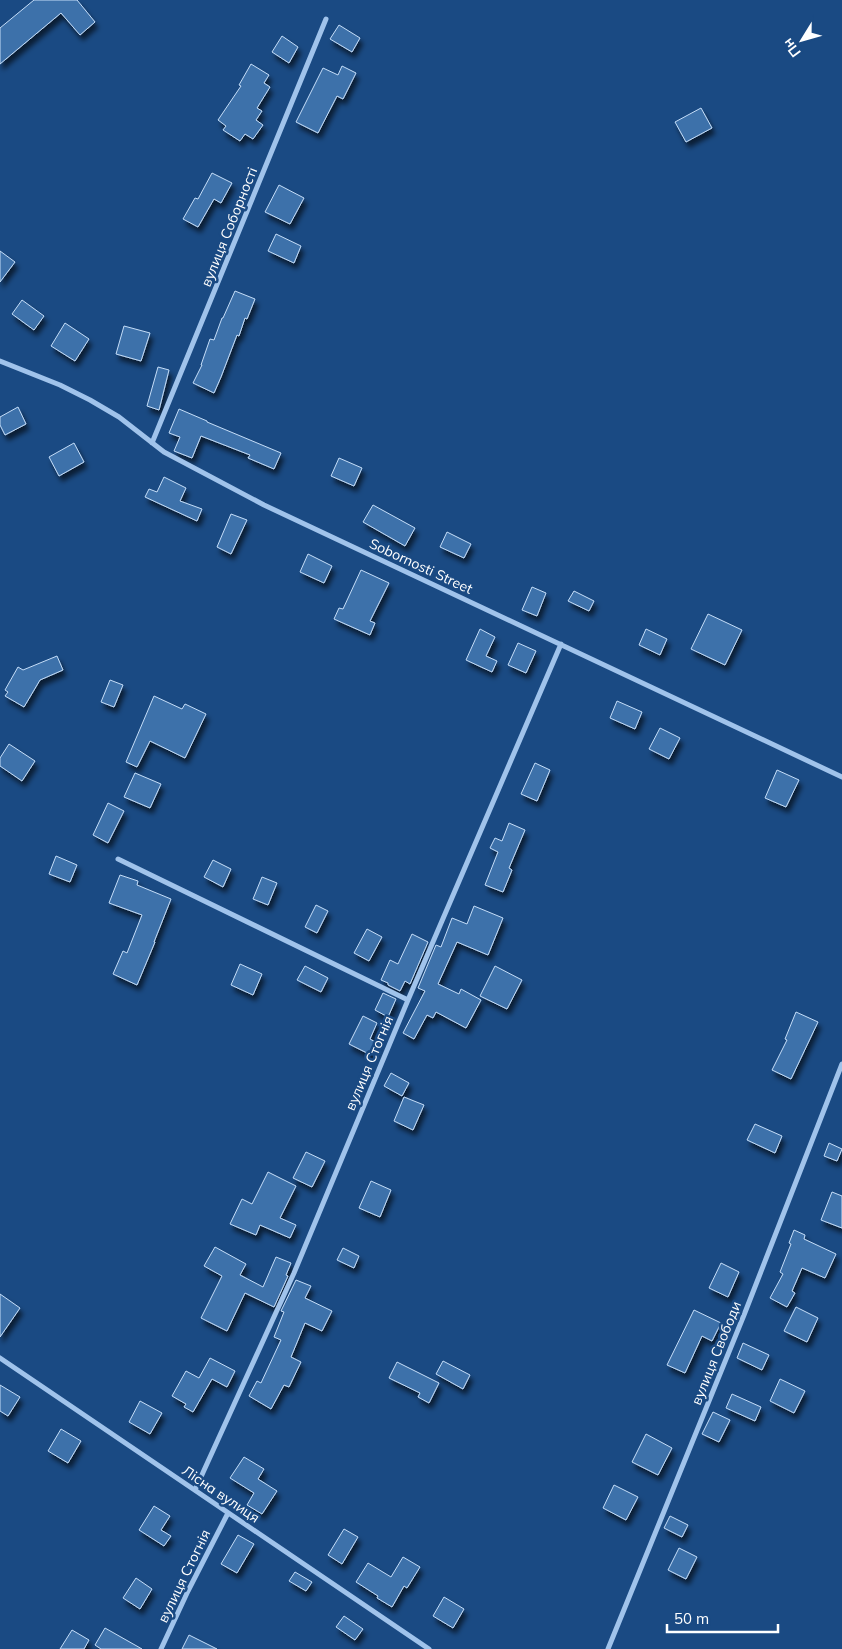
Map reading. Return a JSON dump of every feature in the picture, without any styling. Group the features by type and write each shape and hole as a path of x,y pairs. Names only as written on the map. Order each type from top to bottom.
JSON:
{"street":[{"name":"вулиця Соборності","path":"152,443 326,19"},
{"name":"Sobornosti Street","path":"0,361 60,385 90,400 119,417 164,452 264,505 842,777"},
{"name":"вулиця Стогнія","path":"195,1490 294,1272 408,1000 561,644"},
{"path":"118,859 408,1000"},
{"name":"вулиця Свободи","path":"608,1649 744,1315 842,1064"},
{"name":"Лісна вулиця","path":"0,1358 429,1649"},
{"name":"вулиця Стогнія","path":"161,1649 228,1513"}],"building":[{"path":"34,0 77,0 95,22 80,35 61,13 0,64 0,28"},
{"path":"339,25 360,38 352,52 330,39"},
{"path":"282,36 298,47 289,63 272,52"},
{"path":"251,64 269,75 264,83 270,87 257,108 262,111 256,120 263,125 253,139 245,134 240,141 223,130 226,126 218,120 241,86 239,85"},
{"path":"342,66 356,73 343,99 337,96 318,133 296,122 323,68 338,75"},
{"path":"701,108 712,128 686,142 675,122"},
{"path":"212,173 232,183 221,203 214,199 198,227 183,219 195,198 198,199"},
{"path":"279,185 304,198 290,224 265,212"},
{"path":"276,234 301,246 294,263 268,251"},
{"path":"0,251 15,262 0,282"},
{"path":"235,291 255,299 247,319 245,318 239,336 237,335 214,393 193,383 202,365 210,339 214,340"},
{"path":"22,300 44,316 34,330 12,314"},
{"path":"65,323 89,339 75,361 51,346"},
{"path":"124,326 150,333 141,361 116,354"},
{"path":"158,367 169,370 159,410 147,406"},
{"path":"18,407 26,424 5,435 0,425 0,417"},
{"path":"179,409 281,453 274,469 248,458 250,455 201,436 192,458 174,451 180,437 169,433"},
{"path":"74,443 84,462 59,476 49,457"},
{"path":"339,458 362,468 354,486 331,476"},
{"path":"164,477 186,488 180,501 202,509 197,521 145,497 149,489 157,492"},
{"path":"373,505 415,528 405,546 363,522"},
{"path":"231,514 247,520 231,554 217,547"},
{"path":"447,532 471,544 464,558 440,547"},
{"path":"308,554 332,566 324,583 300,572"},
{"path":"361,570 389,583 370,621 375,623 370,635 334,619 339,608 343,609"},
{"path":"532,587 546,593 537,616 522,610"},
{"path":"574,591 594,601 589,611 568,601"},
{"path":"708,614 742,630 725,665 691,649"},
{"path":"480,629 495,637 486,656 497,661 492,672 466,660"},
{"path":"646,629 667,639 660,655 639,645"},
{"path":"518,643 536,651 526,673 508,665"},
{"path":"57,656 63,670 40,680 24,707 5,696 8,692 5,690 18,667 23,670"},
{"path":"110,680 123,685 114,707 101,702"},
{"path":"154,696 182,709 185,704 206,714 185,758 150,741 137,767 126,762"},
{"path":"617,701 642,712 635,729 610,718"},
{"path":"660,728 680,738 669,759 649,749"},
{"path":"9,744 35,761 22,781 0,766 0,758"},
{"path":"535,763 550,770 537,801 521,794"},
{"path":"777,770 799,780 786,807 765,798"},
{"path":"135,773 161,784 150,808 124,797"},
{"path":"108,803 124,811 108,843 93,835"},
{"path":"509,823 525,830 509,868 512,870 503,892 485,885 498,852 490,848 495,838 502,841"},
{"path":"56,856 77,865 70,882 49,874"},
{"path":"213,860 231,869 223,887 204,877"},
{"path":"120,875 138,881 137,885 171,899 137,985 113,974 123,951 127,953 142,915 109,903"},
{"path":"262,877 277,883 268,905 253,899"},
{"path":"316,905 328,911 317,933 305,927"},
{"path":"474,906 503,918 488,955 457,942 438,984 459,994 461,989 481,1000 466,1028 436,1012 433,1018 427,1015 414,1039 403,1033 425,991 418,988 436,945 441,947 452,918 467,924"},
{"path":"367,929 382,937 369,961 354,953"},
{"path":"412,934 428,942 410,984 405,981 400,991 381,980 390,960 398,964"},
{"path":"240,964 262,974 253,995 231,985"},
{"path":"305,966 328,978 321,992 297,980"},
{"path":"495,966 522,980 507,1009 480,996"},
{"path":"383,993 396,999 388,1017 375,1010"},
{"path":"796,1012 818,1022 791,1079 772,1070 787,1040 785,1039"},
{"path":"363,1016 377,1023 370,1039 377,1043 371,1055 349,1044"},
{"path":"391,1073 409,1083 402,1096 384,1086"},
{"path":"404,1097 424,1105 413,1130 394,1121"},
{"path":"755,1124 782,1136 775,1153 747,1140"},
{"path":"829,1143 842,1149 837,1161 824,1156"},
{"path":"306,1152 325,1161 312,1187 293,1178"},
{"path":"268,1172 296,1186 280,1218 296,1225 290,1238 260,1225 256,1235 230,1224 242,1199 252,1204"},
{"path":"371,1181 391,1190 380,1217 359,1208"},
{"path":"832,1192 842,1196 842,1228 821,1220"},
{"path":"794,1230 805,1235 804,1239 836,1254 825,1278 802,1268 792,1291 795,1293 787,1307 770,1298 783,1274 780,1272 791,1244 789,1243"},
{"path":"215,1247 246,1264 240,1275 263,1287 276,1257 291,1263 286,1275 288,1276 274,1307 245,1293 227,1331 201,1318 222,1276 204,1266"},
{"path":"343,1248 359,1256 354,1268 337,1260"},
{"path":"721,1263 739,1272 728,1297 709,1288"},
{"path":"296,1280 311,1286 305,1298 332,1311 322,1331 305,1323 291,1357 301,1362 289,1387 284,1385 271,1409 249,1396 257,1381 261,1383 281,1340 274,1337 284,1312 281,1311"},
{"path":"0,1294 20,1308 0,1337"},
{"path":"796,1307 818,1318 807,1342 784,1331"},
{"path":"694,1310 721,1323 712,1341 702,1336 685,1373 667,1365"},
{"path":"743,1343 769,1355 762,1370 737,1358"},
{"path":"210,1358 235,1371 227,1387 212,1379 193,1412 184,1407 186,1404 172,1396 186,1371 199,1378"},
{"path":"443,1361 470,1375 463,1389 436,1374"},
{"path":"397,1362 439,1383 429,1403 418,1397 420,1393 389,1378"},
{"path":"780,1379 805,1391 794,1413 770,1401"},
{"path":"0,1385 20,1397 8,1416 0,1411"},
{"path":"732,1394 761,1407 755,1421 726,1408"},
{"path":"140,1401 162,1413 150,1434 129,1422"},
{"path":"713,1412 730,1420 719,1442 702,1434"},
{"path":"61,1429 81,1441 68,1463 48,1451"},
{"path":"646,1434 672,1448 658,1475 632,1462"},
{"path":"244,1457 264,1469 258,1479 277,1491 262,1514 247,1505 254,1493 230,1478"},
{"path":"614,1485 638,1497 626,1520 603,1508"},
{"path":"154,1506 170,1516 161,1530 171,1536 164,1546 139,1530"},
{"path":"670,1516 688,1525 682,1537 664,1528"},
{"path":"344,1529 358,1537 342,1564 328,1555"},
{"path":"238,1535 254,1544 237,1573 221,1564"},
{"path":"679,1548 697,1557 686,1579 668,1570"},
{"path":"403,1557 420,1567 407,1588 404,1586 392,1607 356,1582 368,1563 391,1577"},
{"path":"295,1572 312,1582 306,1591 289,1581"},
{"path":"136,1578 152,1589 140,1609 123,1598"},
{"path":"444,1597 464,1609 453,1628 433,1616"},
{"path":"344,1616 363,1629 355,1640 336,1627"},
{"path":"105,1628 142,1649 101,1649 95,1645"},
{"path":"72,1630 89,1640 84,1649 60,1649"},
{"path":"189,1635 217,1649 182,1649"}]}
